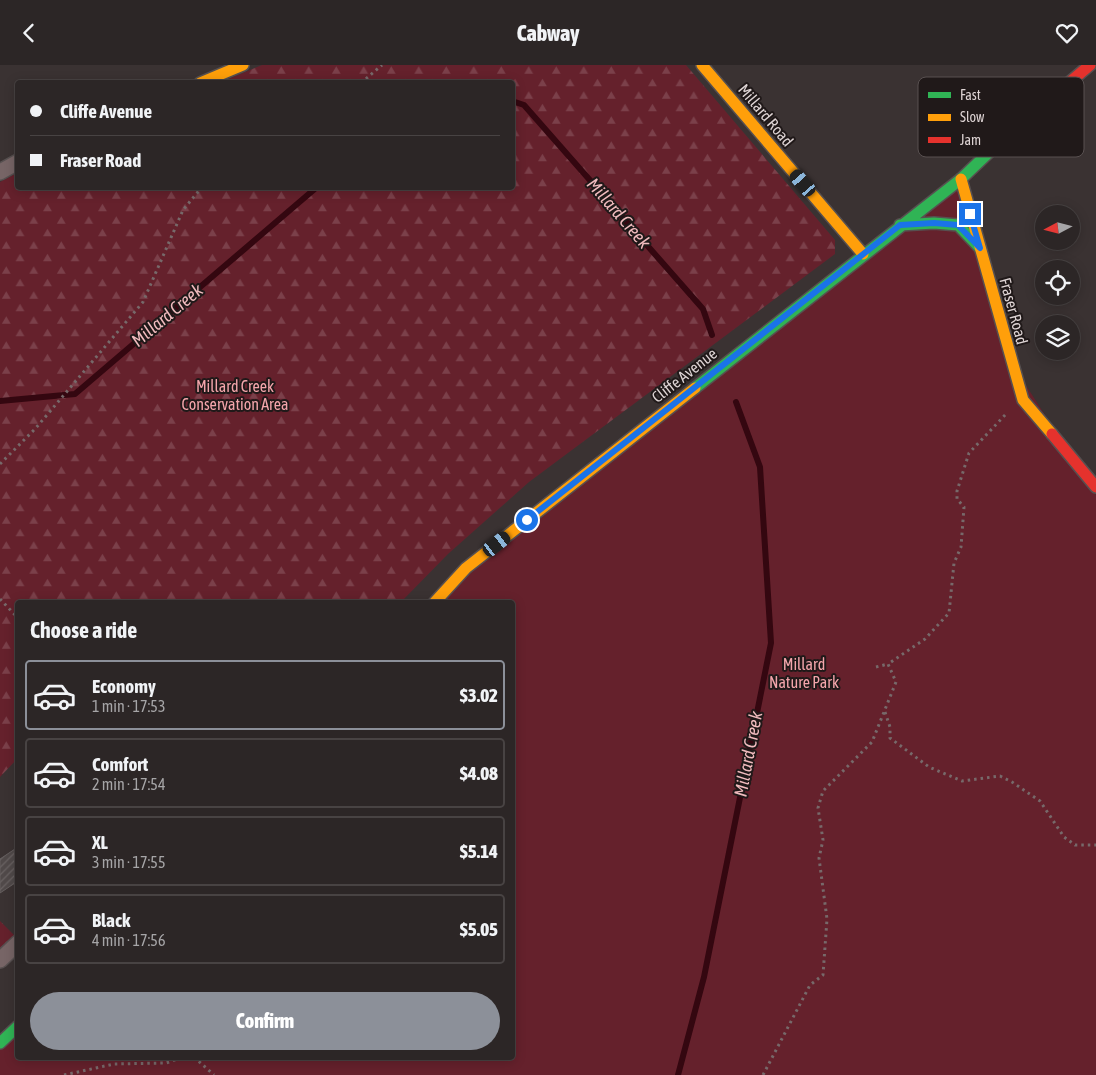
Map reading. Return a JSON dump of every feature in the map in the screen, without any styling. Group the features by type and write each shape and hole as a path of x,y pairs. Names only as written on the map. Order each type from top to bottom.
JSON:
{"main road":[{"path":"207,80 243,65"},
{"name":"Millard Road","path":"702,65 863,254"},
{"name":"Cliffe Avenue","path":"1076,77 1090,65"},
{"name":"Cliffe Avenue","path":"437,600 466,568 863,254 961,179 984,157"},
{"name":"Fraser Road","path":"961,179 1023,401 1096,487"},
{"path":"900,225 934,223 958,225 980,248"},
{"path":"0,1043 15,1029"}],"street":[{"path":"0,172 15,164"},
{"path":"0,960 15,946"}],"path":[{"path":"364,80 382,65"},
{"path":"0,464 57,403 143,303 184,210 200,190"},
{"path":"876,667 888,664 925,639 949,613 954,563 961,547 964,507 957,499 957,491 969,453 1016,405 1023,401"},
{"path":"0,599 15,615"},
{"path":"763,1075 810,985 823,975 827,919 819,858 823,840 818,808 823,791 872,742 896,682 888,664"},
{"path":"884,711 890,727 890,739 929,767 962,781 1000,777 1040,801 1064,837 1075,845 1096,845"},
{"path":"64,1075 114,1064 166,1063 175,1060"},
{"path":"197,1060 214,1075"}],"green space":[{"name":"Millard Creek Conservation Area","path":"262,65 686,65 835,240 835,254 529,482 448,554 403,600 15,600 15,761 0,777 0,182 15,174 15,190 515,190 515,80 226,80"},
{"name":"Millard Nature Park","path":"961,179 1011,362 1096,495 1096,1075 0,1075 0,1043 15,1028 15,1060 515,1060 515,600 436,600"},
{"path":"0,921 15,936 15,942 0,960"}],"building":[{"path":"15,849 15,883 0,893 0,859"}],"waterway":[{"name":"Millard Creek","path":"515,102 524,105 703,309 712,335"},
{"name":"Millard Creek","path":"0,401 75,394 313,190"},
{"name":"Millard Creek","path":"678,1075 704,977 771,643 760,467 736,402"}],"traffic: fast":[{"path":"695,388 961,179 984,157"},
{"path":"900,225 934,223 958,225 980,248"},
{"path":"0,1043 15,1029"}],"traffic: slow":[{"path":"207,80 243,65"},
{"path":"702,65 863,254"},
{"path":"961,179 1023,400 1052,434"},
{"path":"437,600 466,568 695,388"}],"traffic: jam":[{"path":"1076,77 1090,65"},
{"path":"1052,434 1096,487"}],"route":[{"path":"527,520 900,225 934,223 958,225 980,248 970,214"}]}
